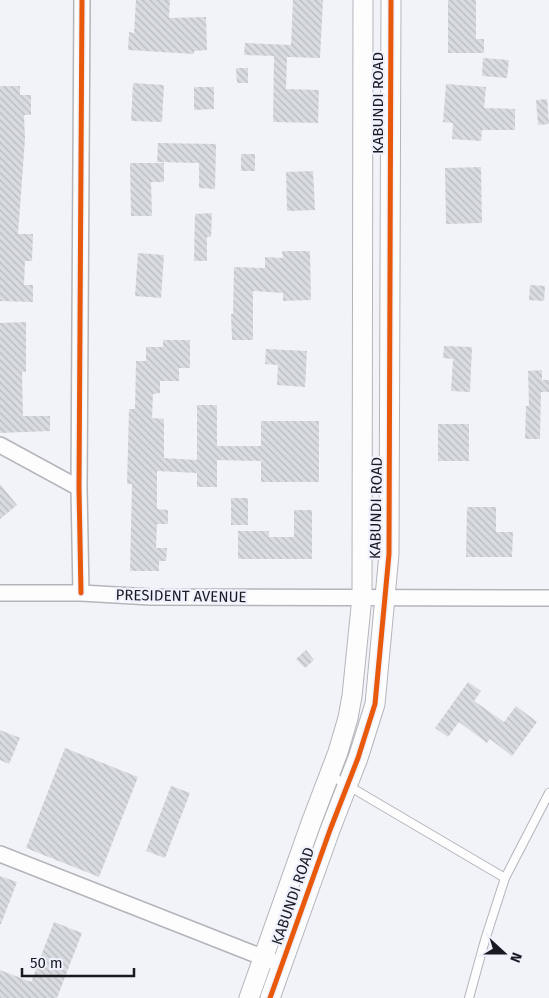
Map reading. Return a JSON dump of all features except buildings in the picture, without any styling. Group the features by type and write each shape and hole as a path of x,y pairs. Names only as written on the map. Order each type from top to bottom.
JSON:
{"street":[{"path":"81,593 79,488 82,0"},
{"name":"KABUNDI ROAD","path":"249,998 330,775 348,718 352,696 362,597 363,0"},
{"name":"KABUNDI ROAD","path":"270,998 330,830 348,786 375,704 389,554 391,0"},
{"path":"363,50 390,49"},
{"path":"363,124 390,123"},
{"path":"363,207 390,206"},
{"path":"362,284 390,284"},
{"path":"362,365 390,364"},
{"path":"0,445 79,488"},
{"path":"362,466 389,465"},
{"name":"PRESIDENT AVENUE","path":"0,593 81,593 152,597 549,598"},
{"path":"0,854 283,965"}],"lane":[{"path":"330,775 505,878"},
{"path":"469,998 505,878 549,793"}],"cycle path":[{"path":"81,593 79,488 82,0"},
{"path":"270,998 330,830 358,758 375,704 389,554 391,0"}]}
